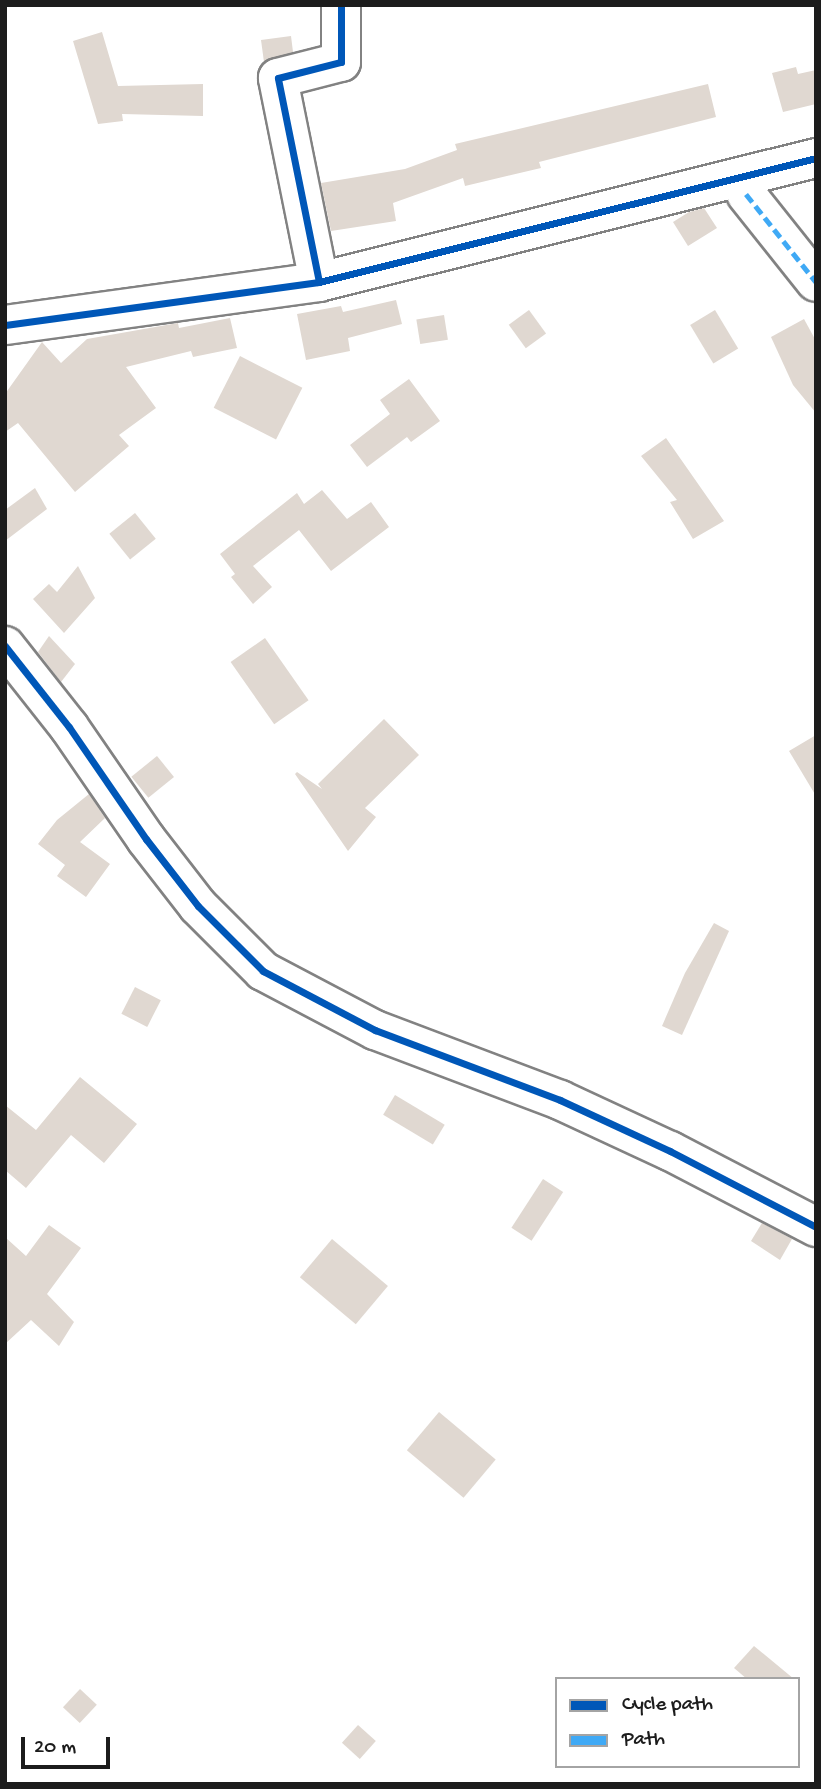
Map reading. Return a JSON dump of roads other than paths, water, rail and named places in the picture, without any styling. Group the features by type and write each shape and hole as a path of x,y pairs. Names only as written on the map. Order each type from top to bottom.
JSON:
{"street":[{"path":"319,282 278,78 341,62 341,5"},
{"path":"5,325 319,282 816,158"},
{"path":"746,194 816,282"},
{"path":"5,646 69,727 145,839 198,906 263,971 375,1030 572,1105 670,1151 816,1227"}]}
